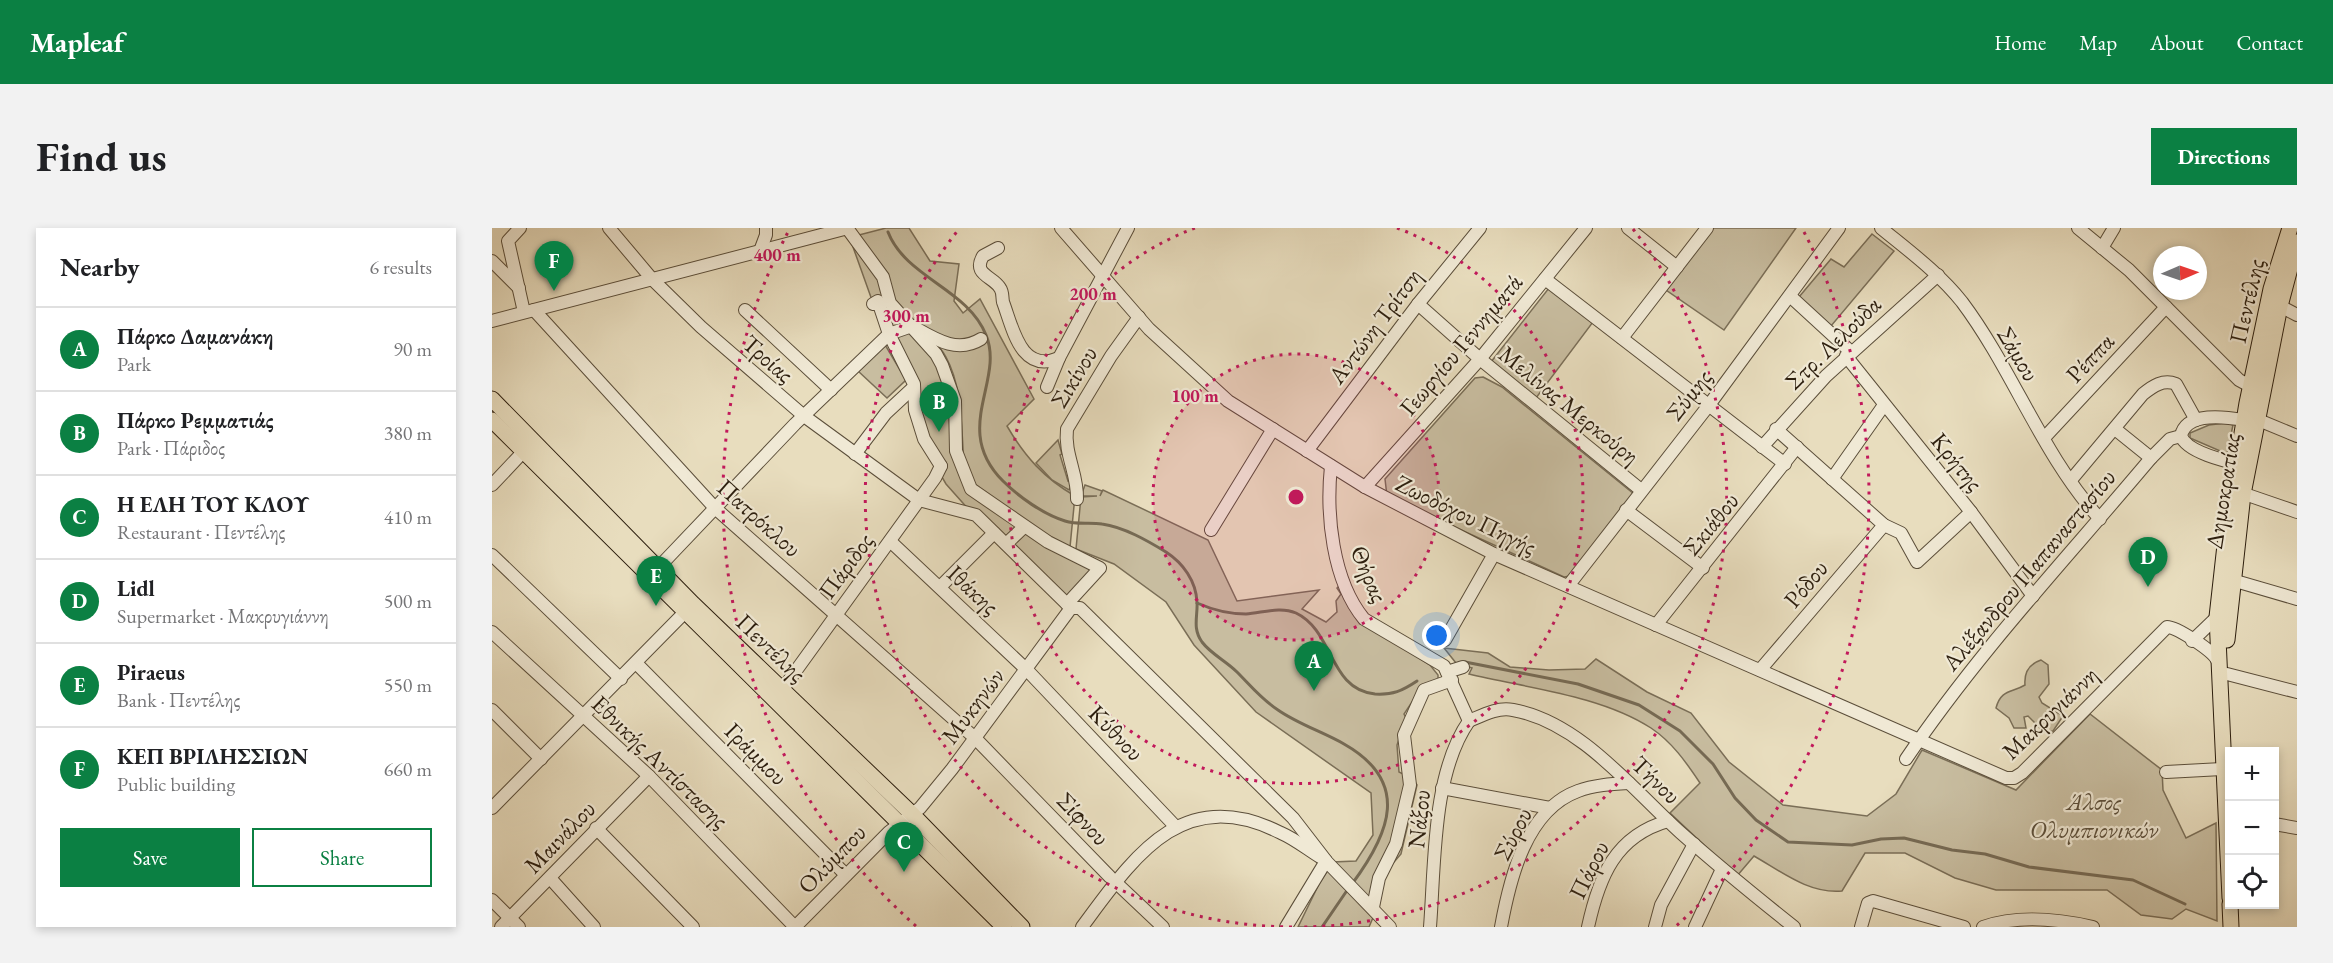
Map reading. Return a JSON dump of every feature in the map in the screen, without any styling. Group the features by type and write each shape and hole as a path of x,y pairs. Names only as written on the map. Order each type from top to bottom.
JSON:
{"main road":[{"name":"Πεντέλης","path":"2250,386 2271,289 2290,228"},
{"name":"Δημοκρατίας","path":"2225,801 2217,660 2217,617 2250,420 2297,242"},
{"name":"Δημοκρατίας","path":"2250,386 2250,420"},
{"name":"Πεντέλης","path":"492,399 658,568 688,611 782,690 907,819 1004,927"},
{"name":"Πεντέλης","path":"492,420 688,611 1022,927"},
{"name":"Δημοκρατίας","path":"2231,747 2227,674 2228,621 2237,492"},
{"path":"2230,909 2231,927"},
{"path":"2238,909 2239,927"}],"street":[{"path":"520,228 508,241 519,288 529,311"},
{"name":"Τροίας","path":"609,228 652,279 736,360 855,454 924,499"},
{"path":"760,251 766,228"},
{"path":"492,321 848,228 883,277 890,303 936,354 950,383 957,417 956,451 971,489 1024,527 1006,544"},
{"name":"Ζωοδόχου Πηγής","path":"1061,228 1139,317 1187,366 1228,401 1365,487 1494,554 1918,740"},
{"path":"1047,387 1059,358 1128,228"},
{"name":"Αντώνη Τρίτση","path":"1307,451 1418,304 1480,228"},
{"name":"Γεωργίου Γεννηματά","path":"1365,487 1480,359 1587,228"},
{"path":"1628,228 1677,267"},
{"path":"1622,338 1707,228"},
{"name":"Σύμης","path":"1568,586 1709,405 1839,228"},
{"name":"Σάμου","path":"1881,228 1895,232 1938,276 1974,320 2044,438 2100,519"},
{"path":"2078,228 2166,307 2239,380 2250,386"},
{"path":"2102,248 2114,228"},
{"path":"998,248 983,256 979,267 981,273 1000,288 1021,350 1036,361 1050,362 1059,358"},
{"path":"492,261 519,288"},
{"name":"Στρ. Λελούδα","path":"1762,447 1776,429 1849,354 1938,276"},
{"path":"1545,279 1785,464"},
{"name":"Κρήτης","path":"1790,296 1849,354 1884,405 1971,512 2033,596"},
{"path":"873,303 878,301 889,334 905,363 914,387 915,410 924,439 941,466 958,460"},
{"name":"Μελίνας Μερκούρη","path":"1418,304 1480,359 1641,490"},
{"path":"2280,306 2297,315"},
{"name":"Ρέππα","path":"2044,438 2166,307"},
{"path":"745,310 831,390"},
{"name":"Πατρόκλου","path":"529,311 715,508 975,738"},
{"name":"Σικίνου","path":"1077,499 1078,481 1066,441 1067,429 1111,356 1139,317"},
{"path":"658,568 804,416 889,334 912,326 946,344 972,345 981,339"},
{"path":"2071,480 2143,394 2154,386 2168,382 2181,388 2196,420 2214,418 2250,420 2297,436"},
{"path":"855,454 886,413 914,387"},
{"path":"1832,479 1884,405"},
{"name":"Αλέξανδρου Παπαναστασίου","path":"1906,759 1963,678 2151,458 2170,439 2181,436 2184,427 2196,420"},
{"path":"1211,530 1273,429"},
{"path":"1776,429 1884,525 1901,533 1917,562 1971,512"},
{"path":"2115,429 2151,458"},
{"path":"2181,436 2190,446 2242,465"},
{"name":"Σκιάθου","path":"1656,625 1797,447"},
{"path":"492,485 524,451"},
{"name":"Πάριδος","path":"782,690 890,541 924,499 941,466"},
{"name":"Θήρας","path":"1331,466 1328,501 1334,549 1355,609 1364,619 1417,651 1439,661 1449,676 1469,721"},
{"path":"2237,492 2269,499 2297,512"},
{"path":"924,499 976,515 1069,606 1080,608 1293,818 1327,861 1390,927"},
{"path":"976,515 989,500"},
{"path":"1626,510 1703,568"},
{"name":"Ρόδου","path":"1760,670 1884,525"},
{"name":"Μυκηνών","path":"907,819 975,738 1027,670 1069,606 1100,568 1048,542 1024,527"},
{"path":"940,587 994,533"},
{"name":"Ιθάκης","path":"890,541 1027,670"},
{"path":"1445,640 1494,554"},
{"path":"492,555 621,679"},
{"path":"2232,580 2297,599"},
{"path":"492,808 688,611"},
{"path":"2192,640 2217,617"},
{"name":"Μακρυγιάννη","path":"1918,740 2006,778 2014,778 2022,773 2167,627 2176,628 2217,660"},
{"name":"Εθνικής Αντίστασης","path":"492,632 649,776 795,927"},
{"name":"Γράμμου","path":"637,664 846,875"},
{"path":"1372,906 1378,878 1396,844 1410,785 1404,735 1424,690 1463,667"},
{"name":"Κύθνου","path":"1027,670 1175,826"},
{"path":"2227,674 2297,692"},
{"path":"492,710 541,759"},
{"name":"Τήνου","path":"1469,721 1495,710 1523,712 1559,728 1599,754 1668,821 1722,869 1794,927"},
{"name":"Νάξου","path":"1430,927 1442,788 1453,749 1469,721"},
{"name":"Σίφνου","path":"975,738 1115,882 1163,927"},
{"path":"2166,772 2222,769"},
{"name":"Μαινάλου","path":"510,924 596,828 649,776"},
{"name":"Σύρου","path":"1501,927 1519,860 1533,829 1550,808 1578,790 1629,783"},
{"path":"1442,788 1550,808"},
{"path":"1082,927 1115,882 1151,843 1175,826 1212,818 1232,818 1282,833 1327,861"},
{"path":"1282,833 1293,818"},
{"name":"Ολύμπου","path":"795,927 846,875 907,819"},
{"name":"Πάρου","path":"1588,927 1601,883 1620,848 1640,832 1668,821"},
{"path":"2279,825 2297,828"},
{"path":"596,828 693,927"},
{"path":"1655,927 1661,905 1694,844"},
{"path":"1287,927 1327,861"},
{"path":"1695,927 1722,869"},
{"path":"550,878 594,927"},
{"path":"492,900 510,924"},
{"path":"1862,927 1868,903 1873,901 1964,927"},
{"path":"1983,927 2001,921 2026,919 2094,927"}],"green space":[{"path":"886,228 909,228 930,261 959,264 954,301 963,313 980,299 1034,399 1007,426 1036,466 1075,496 1070,547 1038,530 975,484 1038,532 1101,562 1064,603 970,511 946,484 925,448 910,381 883,331 848,233 859,235","holes":["895,302 936,343 952,369 960,408 964,463 953,379"]},
{"path":"1712,228 1796,228 1724,330 1666,290"},
{"path":"1872,234 1894,251 1831,326 1799,297 1831,259 1844,267"},
{"path":"1549,288 1593,322 1536,398 1491,362"},
{"path":"884,343 906,380 887,398 858,371"},
{"path":"1483,377 1502,387 1634,494 1570,576 1564,577 1387,496 1385,479 1475,378"},
{"path":"2226,423 2233,425 2227,454 2190,438 2190,433 2209,425"},
{"path":"1058,440 1068,481 1071,480 1072,485 1069,490 1052,480 1036,463"},
{"path":"1085,485 1102,491 1100,496 1103,490 1208,540 1237,601 1319,590 1302,609 1326,622 1337,612 1336,601 1341,594 1337,588 1341,584 1363,621 1430,665 1438,675 1438,684 1420,690 1404,714 1406,718 1397,745 1399,772 1413,779 1417,785 1401,854 1382,876 1370,899 1333,862 1356,861 1373,835 1371,793 1256,712 1194,645 1166,602 1114,564 1076,549 1081,497 1097,496 1081,496"},
{"name":"Άλσος Ολυμπιονικών","path":"1444,648 1488,653 1510,667 1549,670 1585,669 1596,659 1647,692 1691,713 1729,762 1783,805 1867,816 1896,794 1922,750 2016,790 2090,714 2162,770 2163,790 2186,838 2216,823 2217,921 2186,909 2172,919 2141,915 2107,890 1996,890 1955,878 1905,853 1865,853 1842,891 1818,889 1796,881 1754,856 1737,876 1670,813 1700,783 1678,753 1659,734 1631,717 1586,700 1469,674 1472,668 1456,663"},
{"path":"2041,660 2048,665 2049,684 2039,697 2042,703 2063,716 2053,731 2044,732 2028,716 2024,717 2026,728 2014,728 2009,718 1996,708 1998,702 2004,694 2025,685 2028,670"},
{"path":"1330,867 1375,913 1369,927 1298,927"}],"waterway":[{"path":"888,232 908,261 966,306 986,335 990,352 980,424 981,443 988,462 1003,481 1032,504 1057,518 1070,522 1102,524 1119,528 1144,539 1172,556 1188,573 1194,587 1197,602 1197,632 1202,642 1272,706 1294,720 1344,744 1365,759 1379,775 1386,792 1387,809 1384,827 1376,846 1352,884"},
{"path":"1197,603 1215,610 1233,613 1246,614 1277,610 1296,613 1308,621 1318,633 1340,671 1360,690 1387,694 1402,690 1417,681"},
{"path":"1465,662 1578,684 1639,705 1680,731 1713,764 1735,798 1756,820 1788,842 1852,845 1881,839 1904,838 1952,850 1985,854 2029,867 2133,880 2185,904"},
{"path":"1322,927 1348,889"}],"place":[{"name":"ΚΕΠ ΒΡΙΛΗΣΣΙΩΝ","path":"554,291"},
{"name":"Πάρκο Ρεμματιάς","path":"939,432"},
{"name":"Lidl","path":"2148,587"},
{"name":"Piraeus","path":"656,606"},
{"name":"Πάρκο Δαμανάκη","path":"1314,691"},
{"name":"Η ΕΛΗ ΤΟΥ ΚΛΟΥ","path":"904,872"}]}
